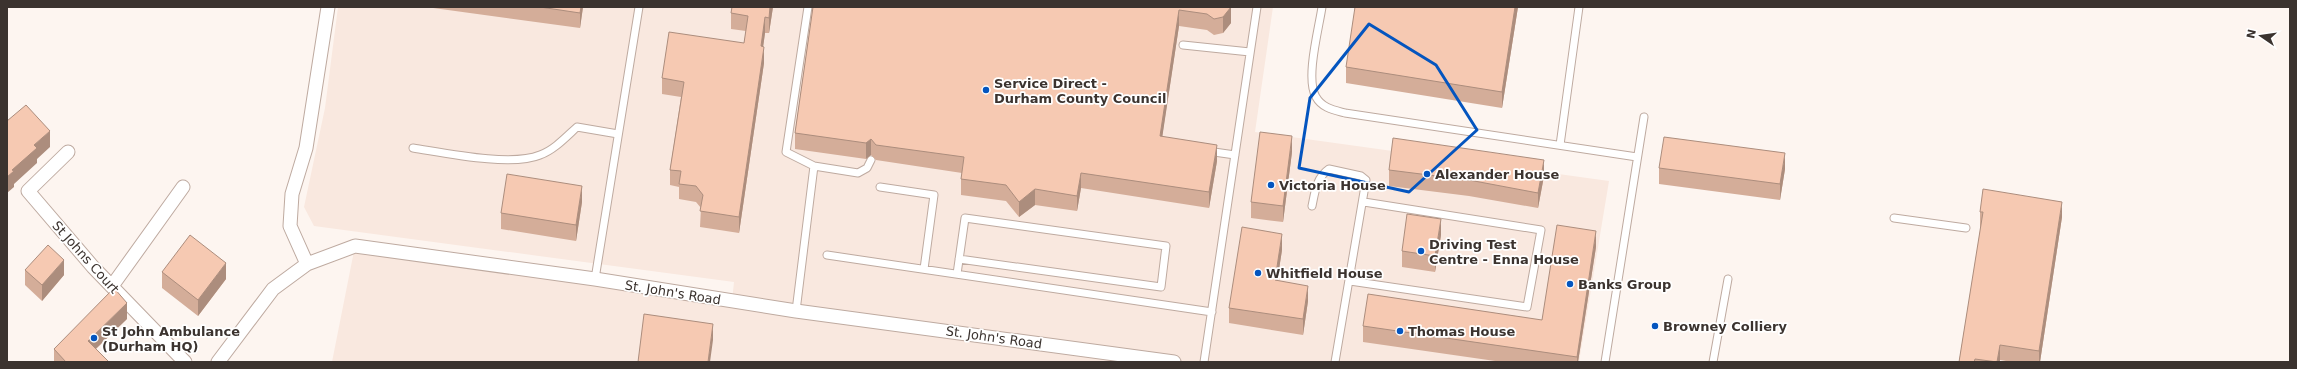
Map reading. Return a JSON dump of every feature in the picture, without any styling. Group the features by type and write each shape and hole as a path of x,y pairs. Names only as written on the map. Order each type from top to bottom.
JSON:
{"street":[{"path":"307,264 290,226 292,194 306,148 328,7"},
{"name":"St Johns Court","path":"68,152 28,191 112,286 185,362"},
{"path":"112,286 183,187"},
{"name":"St. John's Road","path":"218,362 273,290 307,264 355,246 595,279 796,311 1174,362"}],"lane":[{"path":"595,279 639,7"},
{"path":"808,7 786,152 814,166 858,173 867,168 872,160"},
{"path":"1204,362 1257,7"},
{"path":"1322,7 1311,83 1316,97 1326,107 1345,113 1637,157"},
{"path":"1560,145 1580,7"},
{"path":"1183,45 1250,52"},
{"path":"1605,362 1644,117"},
{"path":"413,148 468,156 521,159 541,155 553,148 577,127 618,134"},
{"path":"1195,149 1235,155"},
{"path":"796,311 814,166"},
{"path":"1312,206 1316,187 1322,174 1329,169 1361,176 1366,180 1364,202 1335,362"},
{"path":"880,187 934,195 924,269"},
{"path":"1350,281 1527,308 1541,230 1364,202"},
{"path":"957,274 958,267 959,260 960,253 965,218 1166,246 1160,287 1006,265 998,264 967,260 959,259"},
{"path":"1894,218 1966,228"},
{"path":"827,255 1212,312"},
{"path":"1713,362 1728,280"}],"highlighted area":[{"path":"1369,24 1436,65 1477,130 1409,192 1299,168 1310,98"}],"shaded area":[{"path":"338,7 1273,7 1255,132 1609,181 1579,362 332,362 355,246 732,301 734,282 314,226 304,207 325,108"}],"building":[{"path":"540,7 581,7 580,13"},
{"path":"732,7 770,7 769,18 765,17 761,46 764,47 739,217 700,211 703,195 696,186 679,184 681,171 670,170 684,82 662,78 669,32 744,43 748,16 731,13"},
{"name":"Service Direct - Durham County Council","path":"813,7 1231,7 1223,17 1214,19 1207,14 1179,10 1160,136 1217,145 1209,192 1081,173 1077,196 1035,189 1019,202 1006,185 961,179 964,157 876,145 871,139 866,143 795,133"},
{"path":"1355,7 1515,7 1502,92 1346,67"},
{"path":"26,105 50,131 34,145 37,148 12,170 14,171 7,177 7,121"},
{"name":"Victoria House","path":"1260,132 1292,136 1283,206 1251,202"},
{"path":"1664,137 1785,153 1780,184 1659,168"},
{"path":"1393,138 1544,160 1538,193 1469,180 1389,170"},
{"path":"507,174 582,186 576,225 501,213"},
{"path":"1983,189 2062,202 2039,351 2000,345 1997,362 1975,359 1974,362 1959,362 1983,212 1980,212"},
{"path":"1407,214 1441,219 1435,256 1402,251"},
{"path":"1557,225 1596,231 1577,357 1363,326 1368,294 1542,320"},
{"name":"Whitfield House","path":"1242,227 1282,234 1275,280 1308,286 1303,319 1229,308"},
{"path":"190,235 226,263 198,300 162,272"},
{"path":"48,245 64,260 42,285 25,270"},
{"path":"114,288 127,303 88,341 109,362 66,362 54,349"},
{"path":"644,314 713,324 708,362 638,362"}],"place":[{"name":"Service Direct - Durham County Council","path":"986,90"},
{"name":"Alexander House","path":"1427,174"},
{"name":"Victoria House","path":"1271,185"},
{"name":"Driving Test Centre - Enna House","path":"1421,251"},
{"name":"Whitfield House","path":"1258,273"},
{"name":"Banks Group","path":"1570,284"},
{"name":"Browney Colliery","path":"1655,326"},
{"name":"Thomas House","path":"1400,331"},
{"name":"St John Ambulance (Durham HQ)","path":"94,338"}]}
